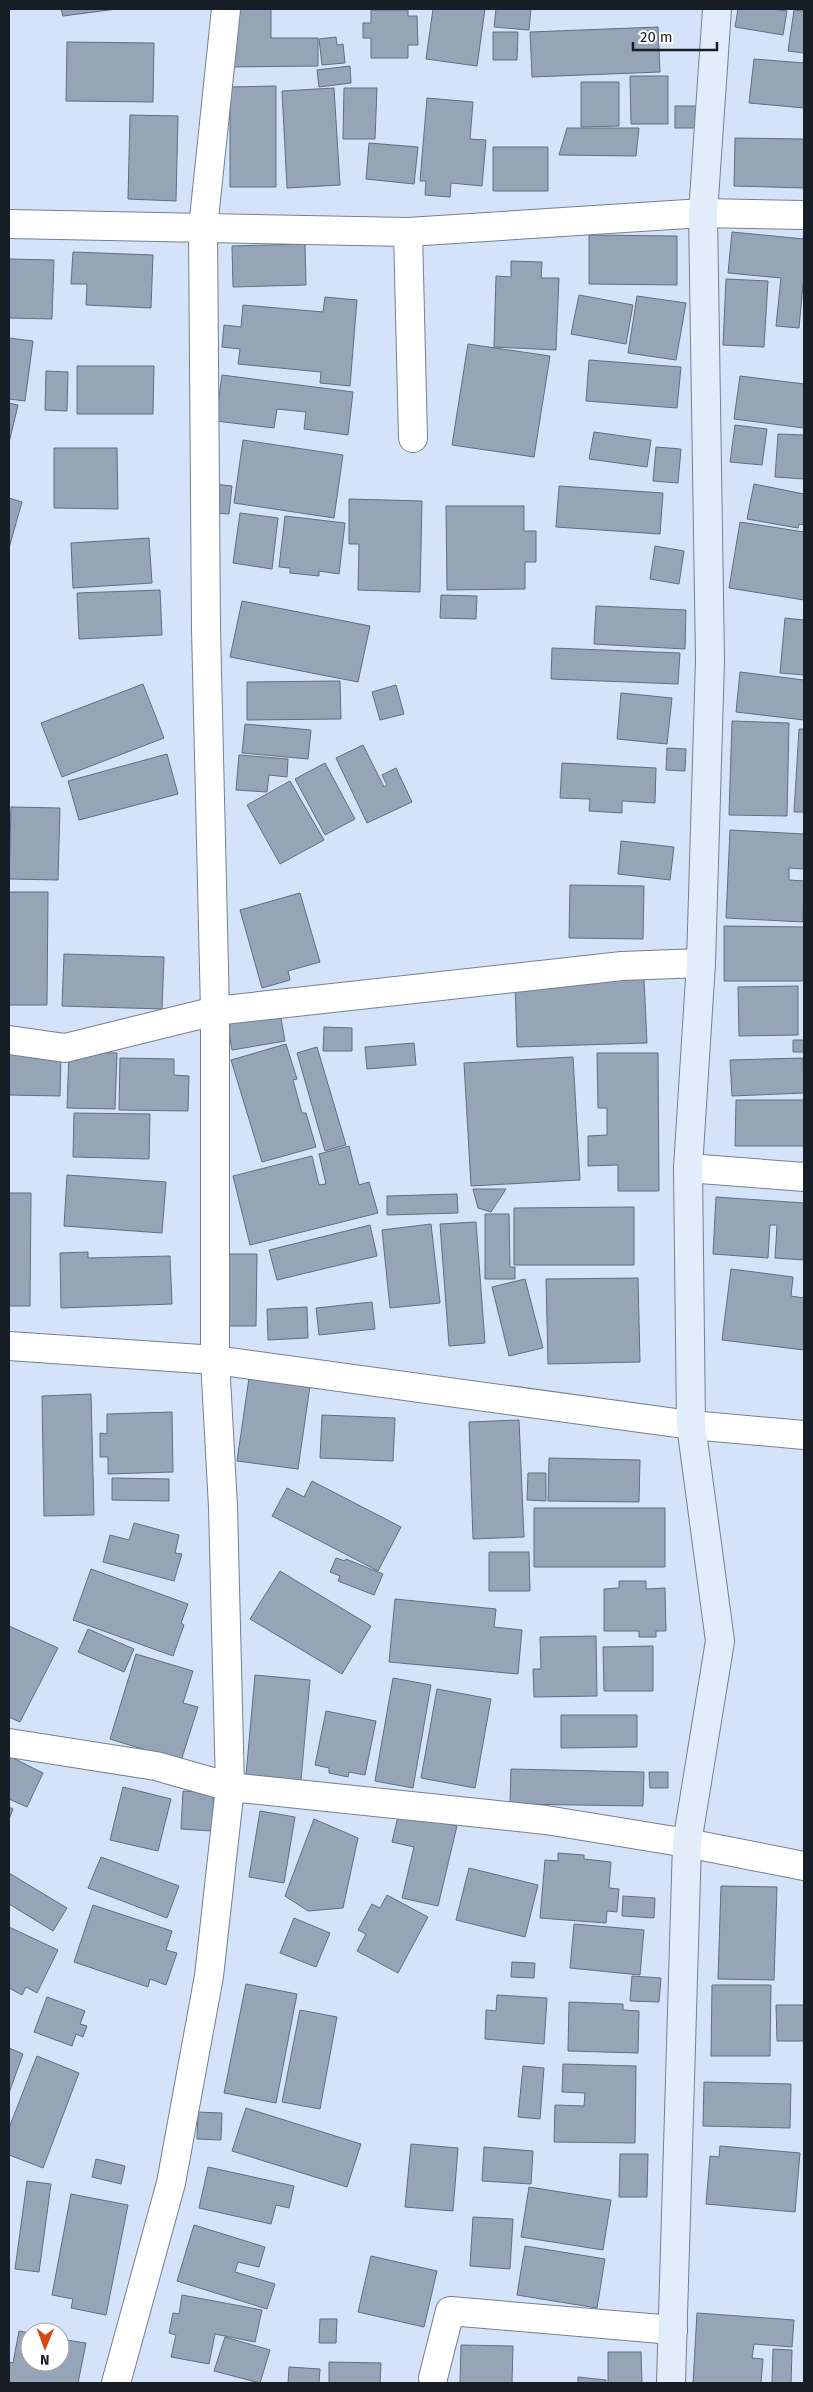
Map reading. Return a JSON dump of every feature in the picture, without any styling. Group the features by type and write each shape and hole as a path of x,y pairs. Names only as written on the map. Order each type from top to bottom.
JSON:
{"street":[{"path":"116,2383 171,2183 209,1976 230,1787 223,1507 215,1360 215,1011 206,638 203,228 226,9"},
{"path":"671,2383 687,1843 720,1641 691,1425 688,1168 701,963 710,660 703,213 716,9"},
{"path":"9,224 408,232 703,213 804,215"},
{"path":"408,232 413,438"},
{"path":"9,1040 65,1048 215,1011 622,966 701,963"},
{"path":"688,1168 804,1177"},
{"path":"9,1346 215,1360 691,1425 804,1435"},
{"path":"9,1744 156,1766 230,1787 546,1820 687,1843 804,1866"},
{"path":"433,2378 450,2311 673,2330"}],"building":[{"path":"61,9 117,9 63,16"},
{"path":"227,9 271,9 271,38 318,38 318,66 227,67"},
{"path":"433,9 485,9 477,66 426,59"},
{"path":"496,9 531,9 529,30 494,27"},
{"path":"738,9 787,11 783,35 735,27"},
{"path":"371,10 408,10 408,16 417,16 418,45 408,45 408,58 371,58 371,38 363,38 363,23 371,23"},
{"path":"794,10 804,11 804,53 788,51"},
{"path":"658,27 660,72 532,77 530,32"},
{"path":"493,32 518,32 517,60 493,60"},
{"path":"336,37 337,45 343,44 345,63 322,65 319,39"},
{"path":"67,42 154,43 153,102 66,101"},
{"path":"754,59 804,63 804,108 749,103"},
{"path":"350,66 351,83 319,87 317,70"},
{"path":"630,76 668,76 668,124 631,124"},
{"path":"581,82 619,82 619,126 581,127"},
{"path":"276,86 276,187 230,187 230,87"},
{"path":"334,88 340,185 287,188 282,91"},
{"path":"344,88 377,88 375,139 343,139"},
{"path":"427,98 473,102 470,139 486,140 482,186 451,183 450,197 425,195 426,181 420,181"},
{"path":"675,106 697,106 696,128 675,128"},
{"path":"130,115 178,116 176,201 128,199"},
{"path":"567,128 639,128 636,156 559,155"},
{"path":"735,138 804,139 804,188 734,186"},
{"path":"369,143 418,147 414,184 366,179"},
{"path":"493,147 548,147 548,191 493,191"},
{"path":"732,232 804,239 804,274 799,328 776,326 781,278 728,273"},
{"path":"589,235 677,236 677,285 589,284"},
{"path":"305,244 306,285 233,287 232,246"},
{"path":"73,252 153,255 151,308 86,305 87,284 71,284"},
{"path":"9,259 54,260 52,319 9,318"},
{"path":"511,261 542,262 541,278 559,278 556,350 494,347 496,276 511,277"},
{"path":"726,279 768,281 764,347 723,345"},
{"path":"579,295 633,305 626,344 571,334"},
{"path":"637,296 686,303 676,360 628,353"},
{"path":"325,297 357,300 350,386 320,383 321,372 238,364 240,349 222,347 224,325 241,327 243,305 323,312"},
{"path":"9,338 33,341 25,401 9,399"},
{"path":"468,344 550,356 534,457 452,445"},
{"path":"589,360 681,367 677,408 586,401"},
{"path":"77,366 154,366 153,414 77,414"},
{"path":"46,371 68,372 67,411 45,410"},
{"path":"222,375 353,392 348,435 304,429 306,412 277,409 274,428 216,421"},
{"path":"740,376 804,384 804,428 734,419"},
{"path":"9,403 18,405 9,443"},
{"path":"735,425 767,429 762,465 730,462"},
{"path":"594,432 651,440 647,467 589,459"},
{"path":"778,434 804,435 804,479 775,477"},
{"path":"243,440 343,455 334,518 234,503"},
{"path":"656,447 681,449 678,483 653,481"},
{"path":"54,448 117,448 118,509 54,508"},
{"path":"214,484 232,486 229,514 212,513"},
{"path":"754,484 804,494 804,525 799,524 798,528 747,519"},
{"path":"559,486 663,493 660,534 556,527"},
{"path":"9,498 22,502 9,548"},
{"path":"349,499 422,501 420,592 358,590 359,544 349,544"},
{"path":"446,506 524,506 524,531 536,531 536,562 525,562 525,589 447,590"},
{"path":"240,513 278,518 272,569 233,563"},
{"path":"285,516 345,523 339,574 319,571 319,576 290,573 290,568 279,567"},
{"path":"740,522 804,532 804,600 729,588"},
{"path":"149,538 152,583 73,588 71,543"},
{"path":"655,546 684,551 679,584 650,579"},
{"path":"160,590 162,635 79,639 77,593"},
{"path":"441,595 477,596 476,619 440,618"},
{"path":"242,601 370,626 358,682 230,657"},
{"path":"596,606 686,610 685,649 594,644"},
{"path":"785,618 804,620 804,675 780,673"},
{"path":"552,648 680,653 678,684 551,679"},
{"path":"740,672 804,680 804,720 736,712"},
{"path":"340,681 341,719 247,720 247,682"},
{"path":"143,684 164,738 62,777 41,723"},
{"path":"396,685 404,714 380,720 372,692"},
{"path":"621,693 672,698 667,744 617,739"},
{"path":"732,721 789,723 787,816 729,815"},
{"path":"245,724 311,730 308,759 242,753"},
{"path":"799,729 804,729 804,812 794,812"},
{"path":"363,745 384,787 387,785 382,775 396,768 412,802 367,823 336,758"},
{"path":"667,748 686,749 685,771 666,770"},
{"path":"167,754 178,794 79,820 68,781"},
{"path":"239,755 288,759 287,777 269,775 267,792 236,790"},
{"path":"325,763 355,819 325,835 295,779"},
{"path":"562,763 656,768 655,803 622,801 622,813 589,811 590,799 560,798"},
{"path":"290,781 324,840 280,864 247,805"},
{"path":"11,807 60,808 58,880 9,879"},
{"path":"730,830 804,834 804,869 789,868 789,880 804,881 803,922 726,918"},
{"path":"621,841 674,847 670,880 618,874"},
{"path":"570,885 644,886 643,939 569,938"},
{"path":"9,892 48,892 47,1005 9,1005"},
{"path":"300,893 320,962 288,971 290,980 262,988 240,910"},
{"path":"724,926 804,927 804,981 724,981"},
{"path":"64,954 164,957 162,1009 62,1006"},
{"path":"644,979 647,1043 517,1047 515,983"},
{"path":"798,986 798,1035 739,1036 738,987"},
{"path":"279,1007 285,1041 232,1050 226,1016"},
{"path":"324,1027 352,1028 352,1051 323,1051"},
{"path":"793,1040 804,1040 804,1052 793,1052"},
{"path":"414,1043 416,1065 367,1069 365,1047"},
{"path":"286,1044 297,1079 293,1080 302,1113 306,1113 316,1147 262,1162 231,1060"},
{"path":"317,1047 346,1145 325,1151 297,1053"},
{"path":"69,1052 117,1053 115,1109 67,1108"},
{"path":"9,1053 61,1054 60,1096 9,1095"},
{"path":"597,1053 658,1053 659,1191 618,1191 618,1165 588,1166 588,1136 607,1135 607,1108 598,1108"},
{"path":"573,1057 580,1180 471,1186 464,1063"},
{"path":"120,1058 174,1059 174,1075 189,1076 188,1111 119,1110"},
{"path":"803,1058 804,1093 732,1096 730,1060"},
{"path":"736,1100 804,1100 804,1146 735,1146"},
{"path":"74,1113 150,1114 149,1159 73,1157"},
{"path":"349,1146 359,1185 369,1182 378,1213 250,1245 233,1176 312,1156 319,1185 326,1184 319,1154"},
{"path":"67,1175 166,1182 162,1233 64,1226"},
{"path":"473,1189 506,1189 491,1212 478,1208"},
{"path":"9,1193 31,1193 30,1306 9,1306"},
{"path":"457,1194 458,1213 387,1215 387,1196"},
{"path":"716,1197 804,1203 804,1260 775,1258 777,1225 770,1225 768,1258 713,1254"},
{"path":"634,1207 634,1265 514,1265 514,1208"},
{"path":"485,1214 509,1214 510,1267 515,1267 515,1279 485,1279"},
{"path":"476,1222 485,1343 449,1346 440,1224"},
{"path":"431,1224 440,1303 390,1308 382,1230"},
{"path":"370,1225 377,1256 277,1280 269,1250"},
{"path":"88,1252 88,1258 170,1256 172,1304 61,1308 60,1253"},
{"path":"228,1254 257,1254 256,1326 228,1326"},
{"path":"731,1269 793,1277 791,1296 804,1298 804,1350 722,1340"},
{"path":"638,1278 640,1362 548,1364 546,1279"},
{"path":"525,1279 543,1348 509,1356 492,1287"},
{"path":"372,1302 375,1329 319,1335 316,1308"},
{"path":"307,1307 308,1338 268,1340 267,1309"},
{"path":"249,1378 310,1386 298,1469 237,1461"},
{"path":"91,1394 94,1515 44,1516 42,1396"},
{"path":"172,1412 173,1472 108,1474 108,1457 100,1457 100,1433 107,1434 107,1414"},
{"path":"322,1415 395,1418 393,1461 320,1458"},
{"path":"519,1420 524,1537 473,1539 469,1422"},
{"path":"549,1458 640,1460 639,1502 548,1501"},
{"path":"528,1473 546,1473 546,1501 527,1500"},
{"path":"112,1478 169,1479 169,1501 112,1500"},
{"path":"312,1481 401,1527 378,1571 272,1516 287,1488 304,1497"},
{"path":"534,1508 665,1508 665,1567 534,1567"},
{"path":"134,1523 179,1535 175,1553 182,1554 174,1581 103,1562 110,1535 129,1540"},
{"path":"489,1552 529,1552 530,1591 489,1591"},
{"path":"336,1558 345,1561 346,1559 383,1574 374,1595 338,1581 340,1576 330,1572"},
{"path":"91,1569 188,1604 181,1623 184,1625 173,1656 73,1620"},
{"path":"280,1571 371,1626 342,1674 250,1619"},
{"path":"619,1581 646,1581 646,1589 665,1588 666,1631 656,1631 656,1637 639,1637 639,1631 604,1631 604,1589 619,1588"},
{"path":"395,1599 496,1609 494,1627 522,1630 518,1674 389,1662"},
{"path":"9,1626 58,1648 20,1722 9,1717"},
{"path":"88,1629 134,1649 124,1672 78,1652"},
{"path":"596,1636 597,1696 534,1697 533,1669 541,1669 540,1637"},
{"path":"653,1646 653,1691 604,1691 603,1647"},
{"path":"136,1654 193,1671 183,1703 198,1707 181,1761 110,1739"},
{"path":"255,1675 310,1680 301,1780 246,1775"},
{"path":"393,1678 431,1685 413,1788 375,1781"},
{"path":"437,1689 491,1699 475,1788 421,1778"},
{"path":"326,1711 376,1721 365,1775 349,1772 348,1777 329,1773 329,1768 315,1765"},
{"path":"561,1715 637,1715 637,1747 561,1748"},
{"path":"9,1756 43,1773 27,1807 9,1799"},
{"path":"511,1769 644,1772 643,1806 510,1804"},
{"path":"649,1772 668,1772 668,1788 650,1788"},
{"path":"123,1787 171,1799 158,1851 110,1840"},
{"path":"183,1791 214,1793 212,1831 181,1829"},
{"path":"9,1807 13,1809 9,1819"},
{"path":"260,1811 295,1817 284,1883 249,1877"},
{"path":"399,1812 457,1826 438,1906 402,1898 414,1847 392,1842"},
{"path":"314,1819 358,1838 343,1908 308,1911 285,1896"},
{"path":"558,1853 584,1855 584,1859 611,1862 609,1888 619,1889 617,1912 607,1911 606,1923 540,1918 545,1860 558,1861"},
{"path":"101,1857 179,1886 167,1918 88,1888"},
{"path":"469,1868 538,1885 525,1937 456,1920"},
{"path":"9,1873 67,1908 53,1931 9,1904"},
{"path":"721,1886 777,1887 774,1980 718,1979"},
{"path":"387,1895 428,1917 398,1973 357,1951 366,1934 358,1930 372,1904 380,1908"},
{"path":"623,1896 655,1898 654,1918 622,1916"},
{"path":"93,1905 172,1931 166,1950 177,1953 166,1985 150,1979 148,1987 74,1962"},
{"path":"294,1918 330,1933 316,1967 280,1953"},
{"path":"574,1924 644,1930 640,1975 570,1968"},
{"path":"9,1927 58,1950 37,1993 26,1987 22,1995 9,1988"},
{"path":"512,1962 535,1963 534,1978 511,1977"},
{"path":"632,1976 661,1978 659,2002 630,2001"},
{"path":"246,1984 297,1994 276,2103 224,2093"},
{"path":"712,1985 771,1985 770,2056 711,2056"},
{"path":"497,1995 547,1998 544,2044 485,2039 486,2010 496,2011"},
{"path":"47,1997 85,2011 80,2024 87,2026 83,2037 76,2034 72,2046 34,2032"},
{"path":"569,2002 623,2004 623,2010 639,2011 638,2053 568,2051"},
{"path":"776,2005 804,2005 804,2041 777,2041"},
{"path":"300,2010 337,2017 320,2109 282,2102"},
{"path":"9,2048 23,2054 9,2093"},
{"path":"37,2056 79,2073 43,2168 9,2155 9,2128"},
{"path":"563,2064 636,2066 635,2143 554,2142 555,2105 584,2106 585,2093 562,2092"},
{"path":"523,2066 544,2068 540,2119 518,2117"},
{"path":"704,2082 791,2084 790,2128 703,2126"},
{"path":"246,2108 361,2144 347,2187 232,2151"},
{"path":"198,2112 222,2113 221,2140 197,2139"},
{"path":"411,2144 458,2148 453,2211 405,2207"},
{"path":"720,2146 800,2153 795,2212 706,2204 710,2156 719,2157"},
{"path":"484,2147 533,2151 531,2184 482,2181"},
{"path":"620,2154 648,2154 647,2197 619,2197"},
{"path":"96,2159 125,2166 121,2184 92,2177"},
{"path":"208,2167 294,2186 289,2208 276,2205 271,2224 199,2208"},
{"path":"27,2181 51,2184 39,2272 15,2269"},
{"path":"529,2187 611,2200 603,2250 521,2237"},
{"path":"71,2194 128,2205 106,2315 71,2308 73,2299 52,2295"},
{"path":"473,2217 513,2219 510,2269 470,2266"},
{"path":"194,2225 265,2247 259,2267 238,2262 235,2272 275,2284 267,2309 177,2281"},
{"path":"525,2246 605,2259 597,2308 517,2295"},
{"path":"371,2256 437,2271 424,2327 358,2312"},
{"path":"182,2295 262,2310 255,2342 215,2334 209,2364 171,2357 176,2335 169,2333 173,2313 179,2314"},
{"path":"697,2313 794,2320 792,2347 754,2344 752,2358 763,2359 761,2383 693,2383"},
{"path":"320,2319 337,2319 336,2343 319,2343"},
{"path":"19,2331 20,2372 70,2372 70,2341 86,2343 78,2383 9,2383 9,2362 13,2363"},
{"path":"225,2337 270,2350 260,2383 214,2371"},
{"path":"461,2345 513,2346 512,2383 460,2383"},
{"path":"773,2349 792,2350 791,2383 772,2383"},
{"path":"608,2352 641,2352 642,2383 608,2383"},
{"path":"329,2362 381,2363 380,2383 329,2383"},
{"path":"289,2367 320,2369 319,2383 288,2383"},
{"path":"578,2377 606,2380 606,2383 578,2383"}]}
